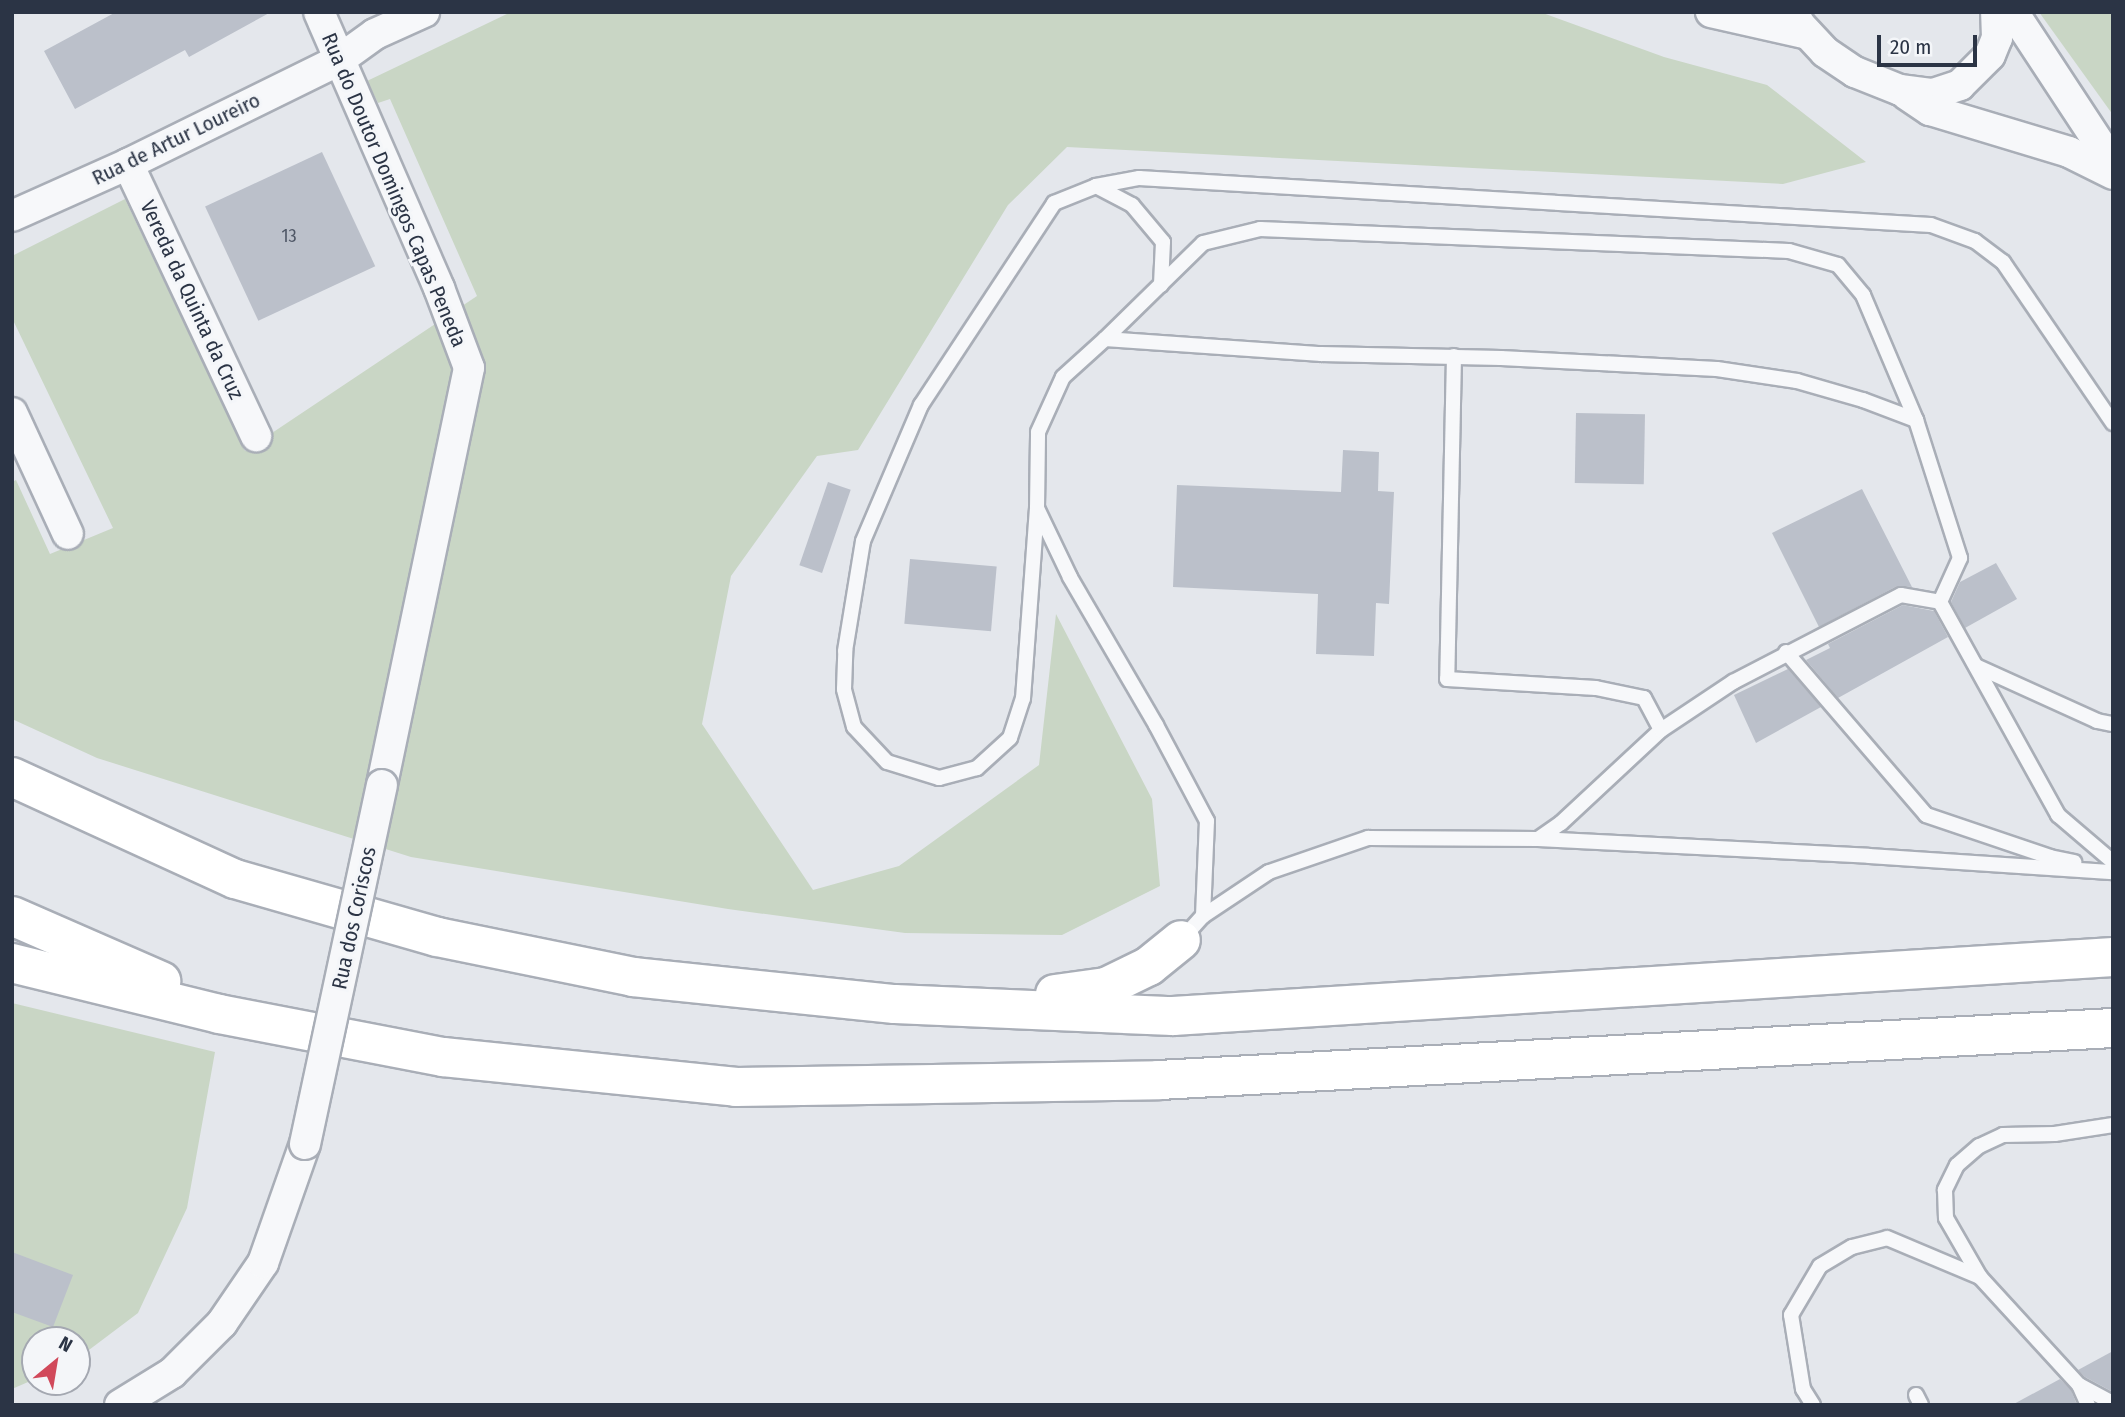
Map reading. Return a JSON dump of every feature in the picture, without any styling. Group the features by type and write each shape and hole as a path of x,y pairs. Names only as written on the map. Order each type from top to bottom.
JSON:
{"highway":[{"path":"12,777 235,879 437,937 633,977 895,1004 1173,1017 2113,957"},
{"path":"12,916 251,1020"},
{"path":"895,1004 937,992 1052,995 1106,987 1149,966 1192,928"},
{"path":"12,963 251,1020 443,1057 736,1087 1158,1080 2113,1028"}],"street":[{"name":"Rua do Doutor Domingos Capas Peneda","path":"319,12 439,288 469,368"},
{"name":"Rua de Artur Loureiro","path":"12,216 128,164 339,60 375,34 424,12"},
{"path":"1711,12 1801,23 1825,52 1855,72 1900,90 1930,110 2069,152 2113,174"},
{"path":"1900,90 1933,94 1960,85 1990,55 1997,38 1996,12"},
{"path":"2013,12 2113,164"},
{"name":"Vereda da Quinta da Cruz","path":"128,164 256,436"},
{"name":"Rua dos Coriscos","path":"120,1405 172,1373 222,1323 263,1263 304,1144 469,368"},
{"path":"12,413 68,534"}],"lane":[{"path":"1940,602 1960,558 1916,420 1863,295 1838,265 1789,251 1260,229 1203,243 1063,377 1038,432 1037,508 1023,698 1010,738 977,768 939,779 887,762 854,727 845,689 845,651 863,541 921,405 1054,203 1096,186 1139,178 1931,225 1975,241 2003,262 2113,423"},
{"path":"1096,186 1132,205 1163,242 1161,285"},
{"path":"1105,339 1321,354 1454,356 1717,369 1797,381 1916,420"},
{"path":"1454,356 1447,679 1596,688 1644,698 1661,730"},
{"path":"1037,508 1070,577 1156,725 1207,821 1192,928"},
{"path":"1538,839 1562,823 1661,730 1733,682 1786,652 1901,595 1940,602"},
{"path":"1940,602 2058,815 2113,862"},
{"path":"1786,652 1926,814 2050,857 2113,871"},
{"path":"1976,666 2097,721 2113,724"},
{"path":"1192,928 1269,872 1368,838 1538,839 2113,871"},
{"path":"2088,1405 2079,1385 1980,1277 1946,1219 1945,1190 1957,1166 1979,1146 2003,1135 2055,1134 2113,1125"},
{"path":"1813,1405 1802,1389 1791,1315 1820,1266 1852,1247 1887,1238 1980,1277"},
{"path":"2079,1385 2113,1404"}],"green space":[{"path":"511,12 1540,12 1664,57 1767,85 1866,162 1783,184 1067,147 1008,205 858,450 817,456 731,576 702,724 813,890 899,866 1039,765 1056,614 1152,799 1160,886 1062,935 905,933 728,909 411,857 97,758 12,719 12,482 16,480 50,554 113,528 12,318 12,256 125,199 245,451 477,296 390,99 378,103 367,81"},
{"path":"2039,12 2113,12 2113,115"},
{"path":"12,1003 215,1052 187,1208 138,1313 91,1348 91,1326 21,1326 21,1385 12,1389"}],"building":[{"path":"116,12 271,12 189,57 185,50 75,109 44,51"},
{"path":"322,152 375,266 258,321 205,207"},
{"path":"1576,413 1645,414 1644,484 1575,483"},
{"path":"1343,450 1379,452 1378,491 1394,492 1389,604 1376,603 1374,656 1316,654 1318,594 1173,587 1177,485 1341,492"},
{"path":"828,482 851,490 822,573 799,565"},
{"path":"1862,489 1912,587 1897,586 1819,627 1772,533"},
{"path":"910,559 997,567 991,631 904,624"},
{"path":"1996,563 2017,599 1965,628 1951,602 1960,582"},
{"path":"1903,605 1934,611 1948,637 1838,698 1806,660 1830,648 1828,644"},
{"path":"1788,669 1821,707 1756,743 1734,695"},
{"path":"12,1252 73,1275 53,1326 12,1312"},
{"path":"2113,1351 2113,1392 2085,1377 2078,1370"},
{"path":"2060,1379 2071,1390 2077,1405 2012,1405"}]}
